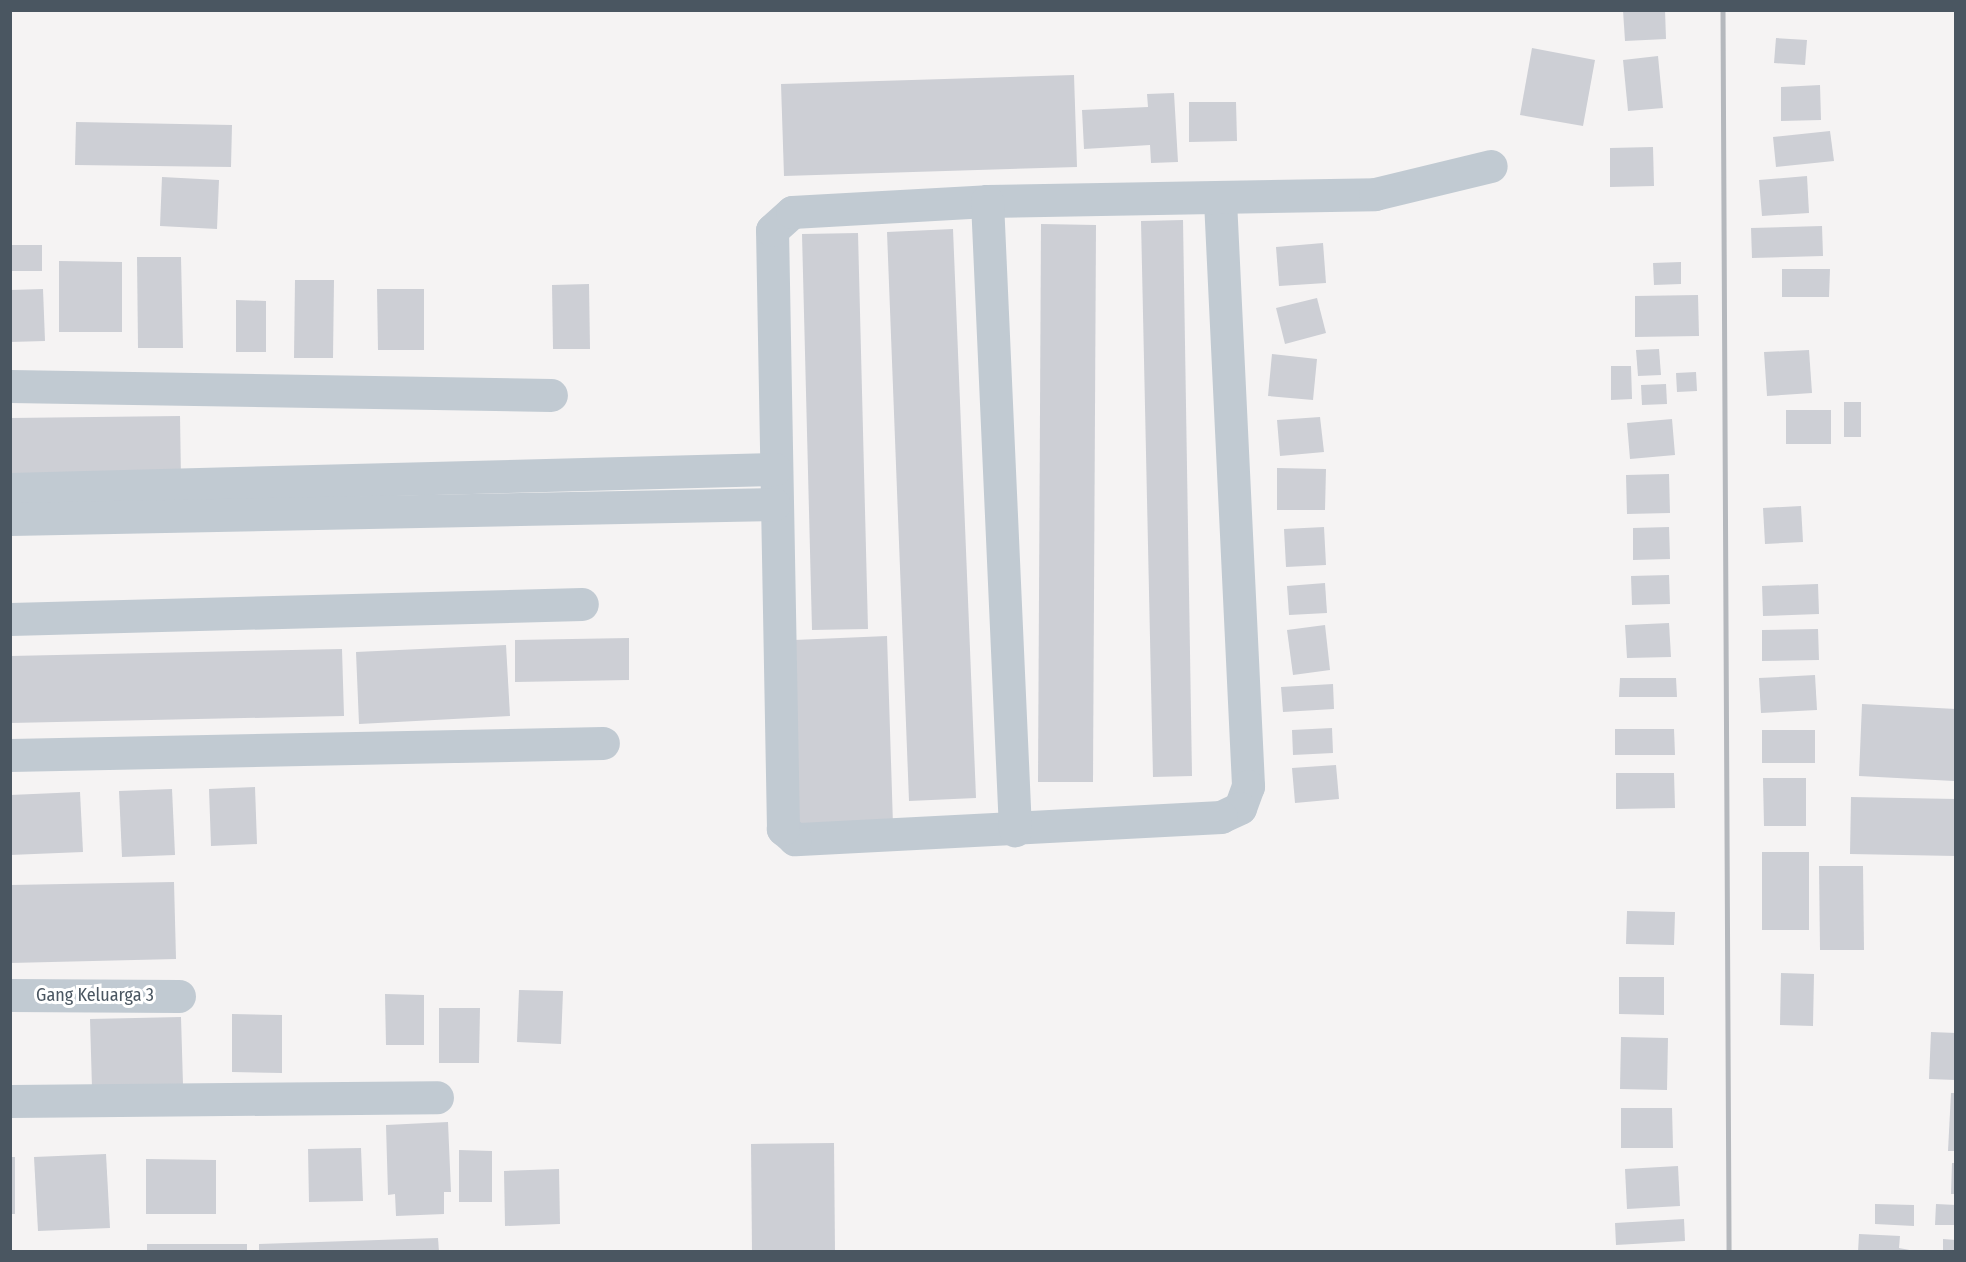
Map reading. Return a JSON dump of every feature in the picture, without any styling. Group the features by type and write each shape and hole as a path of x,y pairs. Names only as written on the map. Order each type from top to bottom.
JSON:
{"street":[{"path":"1220,200 1248,786 1240,808 1221,817 807,843 783,829 774,504 772,230 792,212 987,201 1220,200 1375,194 1491,166"},
{"path":"987,201 1015,830"},
{"path":"10,386 551,395"},
{"path":"10,489 775,469"},
{"path":"10,519 774,504"},
{"path":"10,619 582,604"},
{"path":"10,755 603,743"},
{"name":"Gang Keluarga 3","path":"10,995 179,996"},
{"path":"10,1101 437,1097"}],"building":[{"path":"1623,10 1665,10 1666,39 1625,41"},
{"path":"1776,38 1807,40 1805,65 1774,63"},
{"path":"1532,48 1595,60 1583,126 1520,115"},
{"path":"1658,56 1663,108 1628,111 1623,60"},
{"path":"1074,75 1077,167 784,176 781,84"},
{"path":"1820,85 1821,120 1781,121 1781,87"},
{"path":"1174,93 1178,162 1151,163 1150,145 1084,149 1082,110 1148,107 1147,94"},
{"path":"1189,102 1236,102 1237,141 1189,142"},
{"path":"76,122 232,125 231,167 75,165"},
{"path":"1830,131 1834,161 1776,167 1773,137"},
{"path":"1653,147 1654,186 1610,187 1610,148"},
{"path":"1807,176 1809,213 1762,216 1759,180"},
{"path":"162,177 219,180 217,229 160,226"},
{"path":"1183,220 1192,776 1153,777 1141,221"},
{"path":"1041,224 1096,225 1093,782 1038,782"},
{"path":"1822,226 1823,256 1752,258 1751,228"},
{"path":"953,229 976,798 909,801 887,232"},
{"path":"858,233 868,629 812,630 802,234"},
{"path":"1323,243 1326,283 1279,286 1276,247"},
{"path":"10,245 42,245 42,271 10,271"},
{"path":"137,257 181,257 183,348 138,348"},
{"path":"59,261 122,262 122,332 59,332"},
{"path":"1681,262 1681,284 1654,285 1653,263"},
{"path":"1782,269 1830,269 1829,297 1782,297"},
{"path":"295,280 334,280 333,358 294,358"},
{"path":"589,284 590,349 553,349 552,285"},
{"path":"43,289 45,341 10,342 10,290"},
{"path":"377,289 424,289 424,350 378,350"},
{"path":"1698,295 1699,336 1635,337 1635,296"},
{"path":"1317,298 1326,333 1285,344 1276,308"},
{"path":"236,300 266,301 266,352 236,352"},
{"path":"1659,349 1661,375 1638,376 1636,350"},
{"path":"1809,350 1812,393 1767,396 1764,352"},
{"path":"1272,354 1317,359 1313,400 1268,396"},
{"path":"1611,366 1631,366 1632,399 1611,400"},
{"path":"1696,372 1697,391 1677,392 1676,373"},
{"path":"1666,384 1667,404 1642,405 1641,385"},
{"path":"1844,402 1861,402 1861,437 1844,437"},
{"path":"1786,410 1831,410 1831,444 1786,444"},
{"path":"180,416 181,480 10,483 10,418"},
{"path":"1320,417 1324,452 1280,456 1277,420"},
{"path":"1672,419 1675,455 1630,459 1627,423"},
{"path":"1277,468 1326,469 1325,510 1277,510"},
{"path":"1669,474 1670,513 1627,514 1626,475"},
{"path":"1801,506 1803,542 1765,544 1763,508"},
{"path":"1324,527 1326,565 1286,567 1284,529"},
{"path":"1669,527 1670,559 1633,560 1633,528"},
{"path":"1669,575 1670,604 1632,605 1631,576"},
{"path":"1325,583 1327,613 1289,615 1287,586"},
{"path":"1818,584 1819,614 1763,616 1762,586"},
{"path":"1669,623 1671,657 1627,658 1625,625"},
{"path":"1325,625 1330,670 1293,675 1287,630"},
{"path":"1818,629 1819,660 1762,661 1762,630"},
{"path":"887,636 893,825 799,828 794,640"},
{"path":"629,638 629,680 515,682 515,640"},
{"path":"506,645 510,716 359,724 356,652"},
{"path":"342,649 344,716 10,723 10,656"},
{"path":"1815,675 1817,710 1761,713 1759,678"},
{"path":"1620,678 1676,678 1677,697 1619,697"},
{"path":"1333,684 1334,709 1283,712 1281,687"},
{"path":"1862,704 1956,709 1954,781 1859,776"},
{"path":"1332,728 1333,753 1293,755 1292,730"},
{"path":"1615,729 1674,729 1675,755 1615,755"},
{"path":"1762,730 1815,730 1815,763 1762,763"},
{"path":"1336,765 1339,799 1295,803 1292,768"},
{"path":"1616,773 1674,773 1675,808 1616,809"},
{"path":"1763,778 1806,778 1806,826 1764,826"},
{"path":"255,787 257,844 211,846 209,789"},
{"path":"172,789 175,855 122,857 119,791"},
{"path":"80,792 83,852 10,855 10,795"},
{"path":"1851,797 1956,799 1956,856 1850,854"},
{"path":"1762,852 1809,852 1809,930 1762,930"},
{"path":"1819,866 1863,866 1864,950 1820,950"},
{"path":"174,882 176,959 10,963 10,885"},
{"path":"1627,911 1675,912 1674,945 1626,944"},
{"path":"1781,973 1814,974 1813,1026 1780,1025"},
{"path":"1619,977 1664,977 1664,1015 1619,1014"},
{"path":"519,990 563,991 561,1044 517,1042"},
{"path":"385,994 424,995 424,1045 386,1045"},
{"path":"439,1008 480,1008 479,1063 439,1063"},
{"path":"232,1014 282,1015 282,1073 232,1072"},
{"path":"181,1017 183,1085 92,1088 90,1019"},
{"path":"1931,1032 1956,1033 1956,1080 1929,1079"},
{"path":"1621,1037 1668,1038 1667,1090 1620,1089"},
{"path":"1951,1093 1956,1093 1956,1151 1948,1151"},
{"path":"1621,1108 1672,1108 1673,1148 1621,1148"},
{"path":"448,1122 451,1192 444,1192 444,1214 396,1216 395,1194 388,1195 386,1125"},
{"path":"834,1143 835,1252 752,1252 751,1144"},
{"path":"361,1148 363,1201 309,1202 308,1149"},
{"path":"459,1150 492,1151 492,1202 459,1202"},
{"path":"106,1154 110,1228 38,1231 34,1157"},
{"path":"10,1157 15,1157 15,1214 10,1214"},
{"path":"146,1159 216,1160 216,1214 146,1214"},
{"path":"1952,1163 1956,1163 1956,1194 1951,1194"},
{"path":"1678,1166 1680,1206 1627,1209 1625,1169"},
{"path":"559,1169 560,1224 505,1226 504,1171"},
{"path":"1875,1204 1914,1205 1914,1226 1875,1224"},
{"path":"1936,1204 1956,1205 1956,1225 1935,1225"},
{"path":"1684,1219 1685,1241 1616,1245 1615,1223"},
{"path":"1859,1234 1900,1236 1899,1248 1920,1252 1858,1252"},
{"path":"438,1238 439,1252 259,1252 259,1244"},
{"path":"1943,1239 1956,1240 1956,1252 1943,1252"},
{"path":"147,1244 247,1244 247,1252 147,1252"}],"railway":[{"path":"1723,10 1729,1252"}]}
